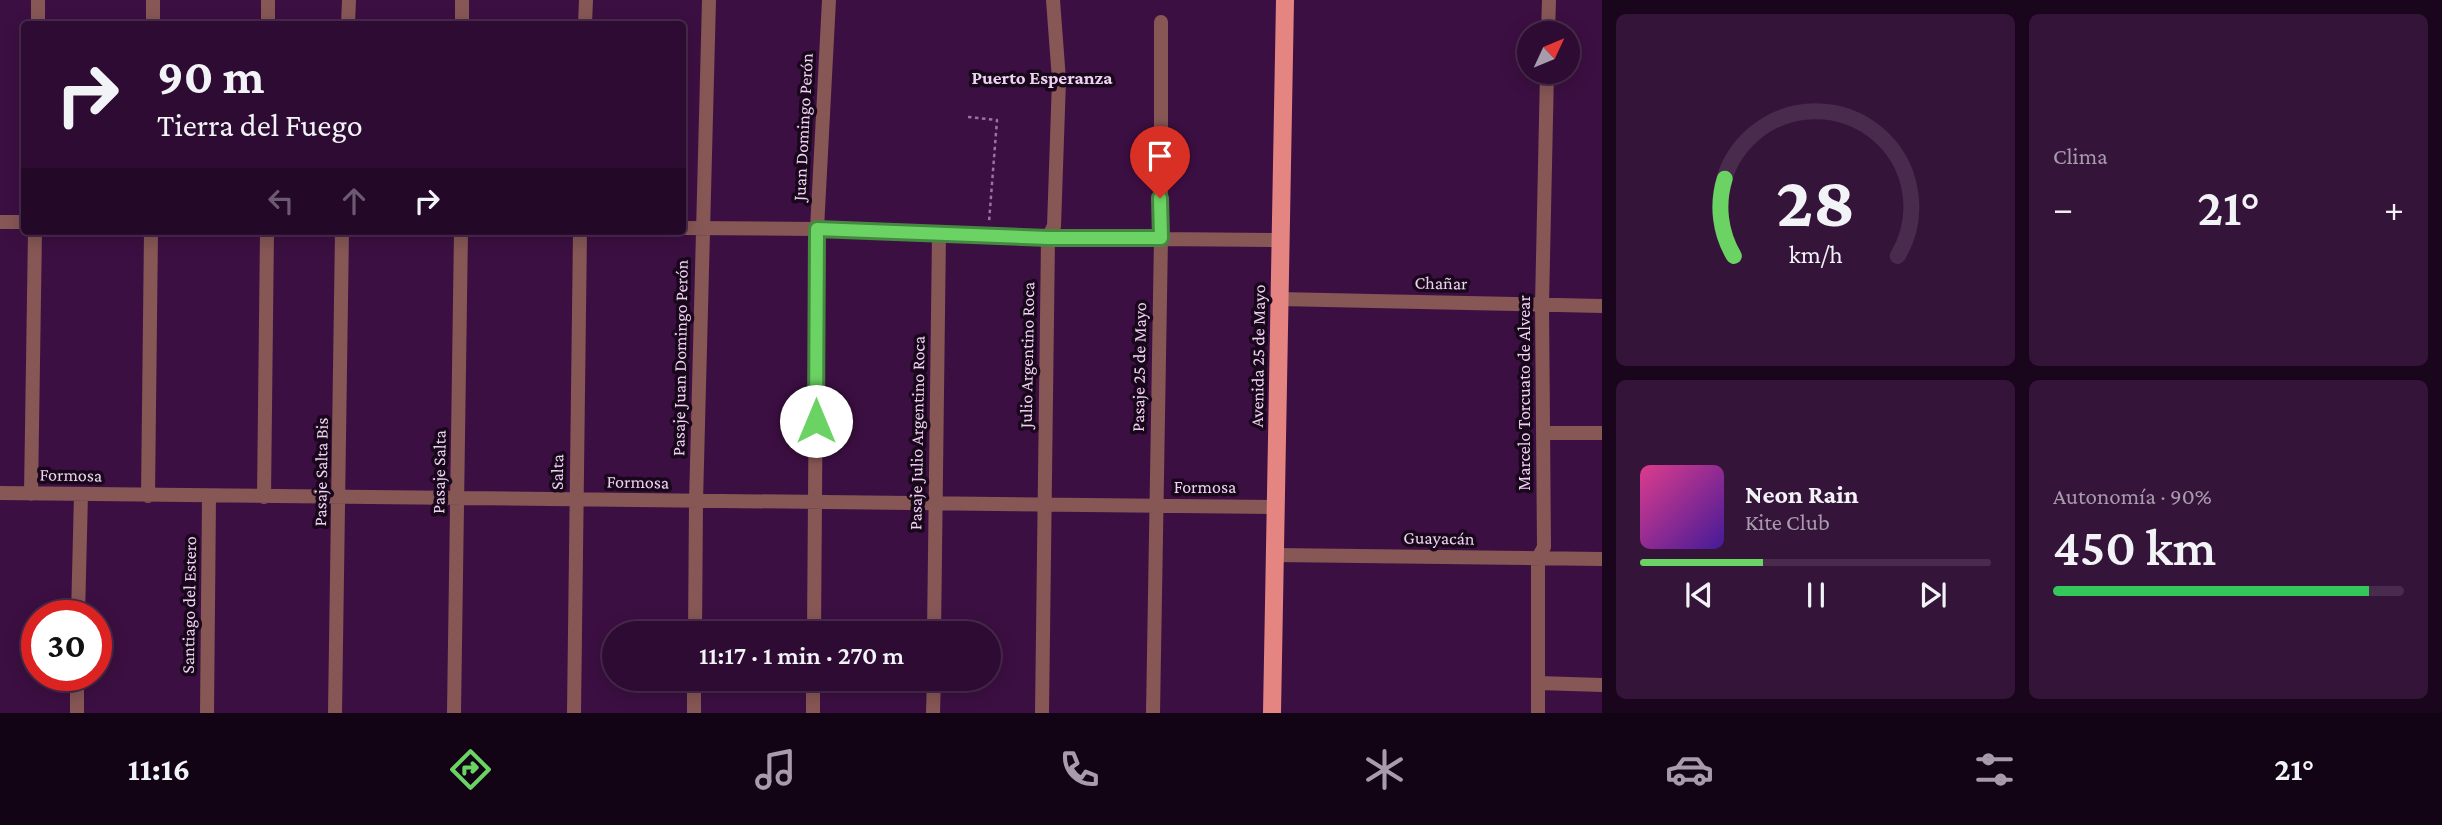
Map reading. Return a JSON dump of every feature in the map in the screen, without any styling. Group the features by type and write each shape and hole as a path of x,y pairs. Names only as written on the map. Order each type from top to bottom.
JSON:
{"main road":[{"name":"Avenida 25 de Mayo","path":"1272,713 1285,0"}],"street":[{"path":"38,0 38,21"},
{"path":"153,0 153,21"},
{"path":"268,0 268,21"},
{"path":"348,21 349,0"},
{"path":"462,0 462,21"},
{"path":"585,21 586,0"},
{"name":"Pasaje Juan Domingo Perón","path":"695,621 709,0"},
{"name":"Juan Domingo Perón","path":"814,621 817,229 829,0"},
{"name":"Julio Argentino Roca","path":"1042,713 1048,238 1054,226 1059,80 1053,0"},
{"path":"1548,21 1549,0"},
{"name":"Pasaje 25 de Mayo","path":"1153,713 1161,238 1161,22"},
{"name":"Marcelo Torcuato de Alvear","path":"1538,713 1538,558 1544,547 1542,305 1547,84"},
{"path":"0,222 21,222"},
{"path":"686,228 817,229 1048,238 1280,240"},
{"name":"Pasaje Julio Argentino Roca","path":"934,621 939,233"},
{"path":"30,494 35,235"},
{"path":"148,496 151,235"},
{"path":"264,497 267,235"},
{"name":"Pasaje Salta Bis","path":"335,713 342,235"},
{"name":"Pasaje Salta","path":"454,713 461,235"},
{"name":"Salta","path":"574,713 580,235"},
{"name":"Chañar","path":"1279,299 1602,306"},
{"path":"1545,433 1602,433"},
{"name":"Formosa","path":"0,493 1276,507"},
{"path":"78,600 81,494"},
{"name":"Santiago del Estero","path":"207,713 209,497"},
{"name":"Guayacán","path":"1275,555 1602,559"},
{"path":"1538,683 1602,685"},
{"path":"77,691 77,713"},
{"path":"694,691 694,713"},
{"path":"813,691 813,713"},
{"path":"933,713 934,691"}],"path":[{"path":"968,117 998,120 988,235"}],"district":[{"name":"Puerto Esperanza","path":"1042,77"}],"route":[{"path":"816,421 817,229 1048,238 1161,238 1160,198"}]}
